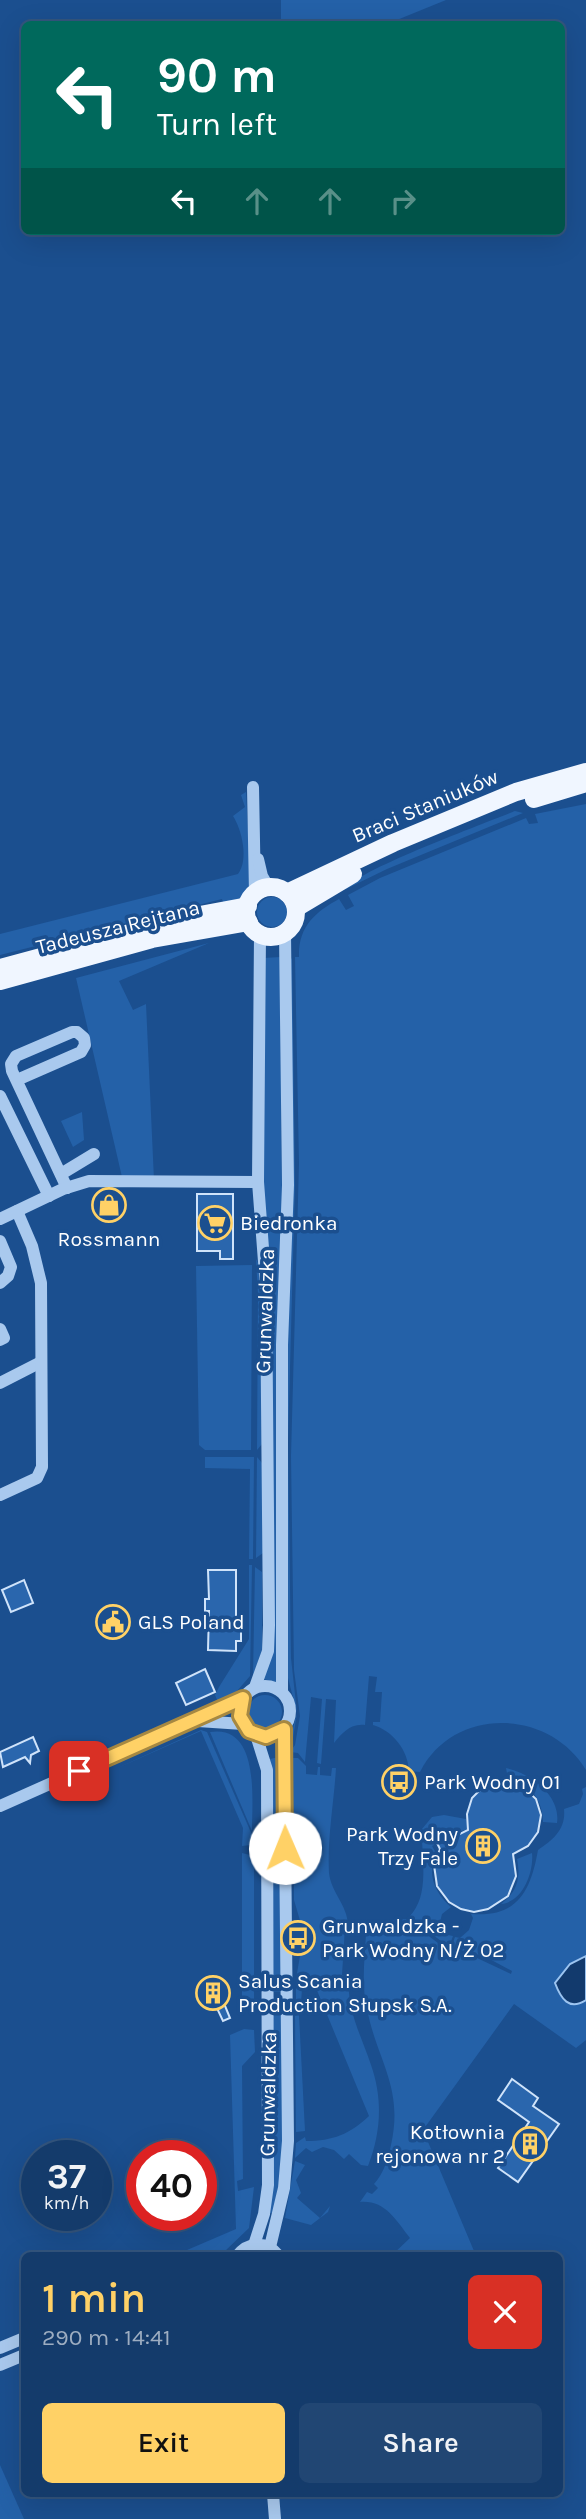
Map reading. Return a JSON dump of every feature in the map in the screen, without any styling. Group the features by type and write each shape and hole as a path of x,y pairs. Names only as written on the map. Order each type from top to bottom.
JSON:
{"main road":[{"name":"Braci Staniuków","path":"291,901 393,843 516,792 586,772"},
{"name":"Braci Staniuków","path":"291,901 525,802 577,790 586,783"},
{"path":"291,901 294,922 285,933 277,936 256,909 291,901"},
{"name":"Tadeusza Rejtana","path":"0,968 189,917 256,909"},
{"name":"Tadeusza Rejtana","path":"0,981 256,909"}],"street":[{"name":"Grunwaldzka","path":"253,787 253,838 262,876 256,909 258,1182 266,1288 269,1625 268,1651 256,1688"},
{"name":"Grunwaldzka","path":"282,1691 281,1373 288,1185 285,933"},
{"path":"17,1080 81,1052 85,1045 84,1038 77,1032 72,1032 16,1056 11,1064 17,1080 61,1174 57,1192"},
{"path":"0,1096 57,1192"},
{"path":"61,1174 94,1154"},
{"path":"0,1219 57,1192 99,1180 134,1183 258,1182"},
{"path":"0,1495 37,1478 41,1472 40,1272 17,1211"},
{"path":"0,1241 11,1267 8,1276 0,1283"},
{"path":"0,1329 4,1338 0,1340"},
{"path":"0,1383 41,1362"},
{"path":"0,1806 194,1721 265,1685 282,1691 289,1700 291,1710 284,1729 275,1735 256,1735 243,1724 240,1716 243,1698"},
{"path":"194,1721 243,1724"},
{"name":"Grunwaldzka","path":"274,2252 288,2141 284,1729"},
{"name":"Grunwaldzka","path":"254,2245 264,2214 268,2185 267,1770 256,1735"},
{"path":"243,2252 254,2245 274,2252"},
{"path":"0,2348 21,2340"},
{"path":"0,2365 21,2356"},
{"path":"273,2497 275,2519"}],"shaded area":[{"path":"281,0 446,0 394,21 281,21"},
{"path":"246,792 251,888 245,899 224,905 222,899 0,955 0,934 238,874 244,853 233,816 245,807 241,795"},
{"path":"586,804 586,1770 570,1750 550,1735 527,1726 502,1723 478,1726 455,1735 435,1750 420,1772 409,1771 406,1756 398,1742 373,1725 373,1722 380,1722 382,1692 375,1692 377,1677 369,1676 365,1725 351,1727 334,1743 336,1700 326,1699 321,1764 317,1763 322,1699 311,1697 305,1762 298,1753 290,1752 295,1745 300,1716 294,1670 291,1456 299,1163 295,957 299,957 301,937 310,922 322,909 339,899 346,910 354,906 348,895 380,878 526,818 529,824 538,823 535,814"},
{"path":"515,811 523,813 387,869 346,889 354,881 396,859"},
{"path":"272,897 278,898 286,906 286,918 278,926 272,927 266,926 258,918 257,912 258,906 266,898"},
{"path":"209,943 119,981 133,1010 146,1004 154,1180 122,1177 76,978"},
{"path":"280,957 282,1202 276,1393 276,1682 263,1679 264,958"},
{"path":"290,957 295,1185 288,1442 291,1658 297,1713 288,1678 286,1442"},
{"path":"82,1112 84,1140 73,1147 61,1121"},
{"path":"256,1259 260,1286 262,1444 257,1450 258,1294"},
{"path":"252,1265 251,1450 205,1450 199,1445 196,1266"},
{"path":"205,1457 254,1457 253,1559 249,1559 250,1469 205,1468"},
{"path":"257,1457 262,1463 263,1553 256,1558"},
{"path":"249,1565 252,1565 250,1676 237,1691 218,1702 215,1695 249,1639"},
{"path":"255,1567 262,1572 262,1650 253,1676"},
{"path":"265,1695 277,1700 282,1712 277,1724 265,1729 253,1724 248,1712 253,1700"},
{"path":"297,1713 292,1744 288,1747"},
{"path":"201,1730 207,1732 253,1837 251,1845 242,1846 243,1828 201,1731 113,1770"},
{"path":"210,1732 226,1733 238,1740 245,1752 252,1784 252,1831"},
{"path":"279,1757 283,1992 273,1992 270,1759"},
{"path":"293,1758 298,1758 306,1766 306,1774 317,1775 320,1767 320,1775 331,1776 332,1768 336,1768 329,1873 348,1924 352,1925 345,1927 342,1975 349,1976 352,2011 375,2078 379,2103 376,2141 368,2166 361,2165 349,2154 344,2159 334,2150 323,2147 312,2152 306,2148 295,2158 296,2143 305,2137 306,2141 333,2138 348,2132 369,2116 316,1988 302,1988 301,2004 296,2002 301,1924 294,1900"},
{"path":"506,1768 525,1775 542,1787 554,1804 557,1823 543,1822 541,1807 534,1794 523,1784 508,1779"},
{"path":"586,1787 586,2040 576,2048 514,2004 423,2130 474,2251 482,2252 395,2252 410,2238 383,2208 369,2202 360,2202 367,2192 372,2194 378,2188 374,2184 387,2161 394,2125 392,2090 365,2000 366,1933 378,1922 406,1919 446,1949 477,1958 511,1974 512,1971 484,1956 451,1948 455,1937 460,1938 469,1930 473,1918 471,1914 501,1911 520,1898 531,1877 538,1850 558,1833 563,1822 564,1809 579,1804 582,1789"},
{"path":"444,1815 466,1819 468,1829 455,1833 445,1841 441,1836 437,1837 432,1846 436,1853 432,1875 436,1889 451,1907 442,1914 439,1926 453,1936 449,1947 409,1917 416,1908 423,1887 422,1829 432,1817"},
{"path":"242,1853 254,1856 254,2004 242,2009"},
{"path":"532,1853 526,1885 515,1898 501,1904 511,1895 516,1884 517,1859"},
{"path":"586,1956 586,2000 570,2004 560,1994 555,1983 570,1964"},
{"path":"273,1997 283,1997 283,2162 273,2213 270,2213"},
{"path":"299,2015 305,2131 296,2132 295,2016"},
{"path":"244,2029 254,2030 255,2052 242,2066 243,2179 237,2181 238,2191 254,2187 249,2228 225,2251 182,2252 236,2229 230,2035"},
{"path":"295,2161 305,2165 296,2180 301,2193 297,2198 320,2218 330,2206 328,2212 311,2225 285,2218"},
{"path":"0,2465 24,2519 0,2519"}],"building":[{"name":"Biedronka","path":"197,1194 233,1194 233,1259 220,1259 220,1251 197,1251"},
{"path":"208,1570 236,1570 236,1628 241,1628 241,1641 236,1641 236,1651 208,1650 209,1611 205,1611 205,1599 209,1599"},
{"path":"24,1580 33,1603 11,1612 2,1590"},
{"path":"205,1669 215,1692 186,1705 176,1683"},
{"path":"33,1737 39,1751 31,1755 30,1763 25,1757 3,1767 0,1752"},
{"name":"Park Wodny Trzy Fale","path":"501,1780 520,1784 536,1799 541,1815 538,1832 528,1846 513,1854 516,1876 508,1896 488,1909 474,1912 461,1909 449,1902 437,1886 434,1865 440,1849 436,1841 439,1838 446,1841 468,1830 467,1814 472,1798 485,1785"},
{"name":"Salus Scania Production Słupsk S.A.","path":"214,1979 230,2018 223,2021 216,2006 212,2008 202,1984"},
{"name":"Kotłownia rejonowa nr 2","path":"512,2079 538,2098 533,2106 559,2124 518,2182 498,2168 529,2122 498,2100"}],"place":[{"name":"Rossmann","path":"109,1205"},
{"name":"Biedronka","path":"215,1223"},
{"name":"GLS Poland","path":"113,1622"},
{"name":"Park Wodny 01","path":"399,1782"},
{"name":"Park Wodny Trzy Fale","path":"483,1846"},
{"name":"Grunwaldzka - Park Wodny N/Ż 02","path":"298,1938"},
{"name":"Salus Scania Production Słupsk S.A.","path":"213,1993"},
{"name":"Kotłownia rejonowa nr 2","path":"530,2144"}],"route":[{"path":"79,1771 243,1698 240,1716 249,1731 266,1737 284,1729 285,1848"}]}
